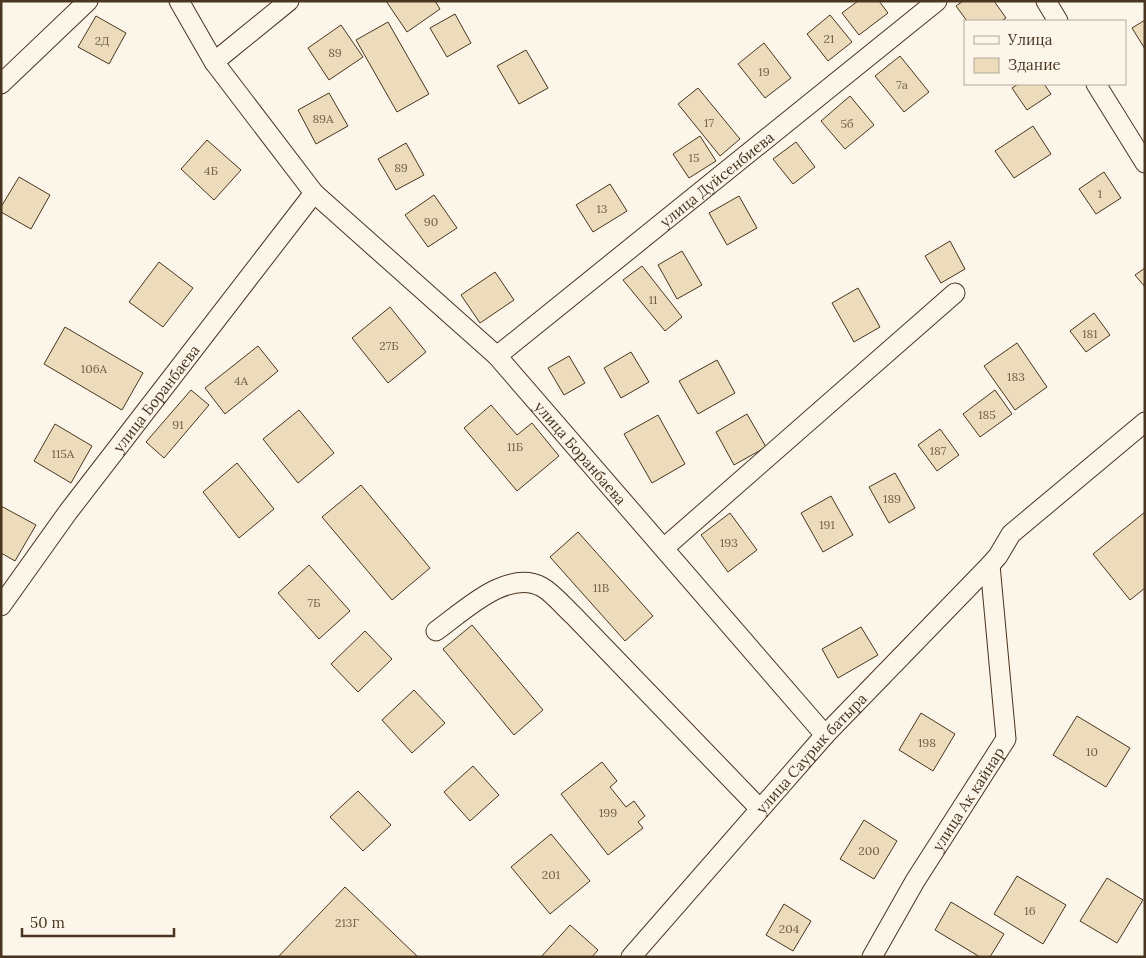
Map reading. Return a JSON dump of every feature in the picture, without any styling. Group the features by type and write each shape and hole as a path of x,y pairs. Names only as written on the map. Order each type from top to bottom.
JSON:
{"street":[{"path":"1,84 88,1"},
{"name":"улица Боранбаева","path":"179,1 214,62 314,192 497,356 825,735"},
{"path":"214,62 289,1"},
{"name":"улица Дуйсенбиева","path":"497,356 937,1"},
{"path":"1046,1 1057,20"},
{"path":"1097,85 1145,163"},
{"name":"улица Боранбаева","path":"1,606 68,512 314,192"},
{"path":"664,548 955,293"},
{"name":"улица Саурык батыра","path":"631,957 825,735 994,560 1011,534 1145,422"},
{"name":"улица Саурык батыра","path":"994,560 1019,543 1145,438"},
{"name":"улица Ак кайнар","path":"872,957 915,881 1006,739 994,560"},
{"path":"436,631 495,588 525,582 543,587 574,616 760,809"}],"building":[{"path":"386,1 435,1 440,9 407,32"},
{"path":"858,1 879,1 888,13 859,35 842,13"},
{"path":"963,1 994,1 1006,18 1003,20 966,20 956,6"},
{"path":"455,14 471,43 447,57 430,28"},
{"path":"830,15 852,42 828,61 807,34"},
{"path":"96,16 126,33 109,64 78,47"},
{"path":"1145,20 1145,49 1132,28"},
{"path":"388,22 429,94 397,112 356,40"},
{"path":"341,25 363,57 329,80 308,48"},
{"path":"764,43 791,78 765,98 738,64"},
{"path":"526,50 548,88 519,104 497,66"},
{"path":"900,56 929,92 904,112 875,76"},
{"path":"1016,85 1045,85 1051,94 1027,110 1012,88"},
{"path":"698,88 740,139 720,156 678,104"},
{"path":"329,93 348,126 316,144 298,110"},
{"path":"850,96 874,125 845,149 821,121"},
{"path":"1033,126 1051,154 1014,178 995,151"},
{"path":"700,136 716,161 689,178 673,154"},
{"path":"207,140 241,170 214,200 181,169"},
{"path":"796,142 815,167 793,184 773,159"},
{"path":"406,143 424,175 396,190 378,159"},
{"path":"1104,172 1121,198 1096,214 1079,189"},
{"path":"19,177 50,195 31,229 1,212 1,207"},
{"path":"610,184 627,211 593,232 576,205"},
{"path":"434,195 457,228 428,247 405,215"},
{"path":"739,196 757,228 727,245 709,213"},
{"path":"950,241 965,269 941,283 925,256"},
{"path":"682,251 702,285 677,299 658,265"},
{"path":"159,262 193,288 163,327 129,302"},
{"path":"642,266 682,317 665,331 623,280"},
{"path":"1145,268 1145,287 1135,275"},
{"path":"495,272 514,300 480,323 461,295"},
{"path":"858,288 880,327 854,342 832,303"},
{"path":"390,307 426,352 388,383 352,338"},
{"path":"1094,313 1110,335 1086,352 1070,331"},
{"path":"65,327 143,373 122,410 44,364"},
{"path":"1017,343 1047,387 1015,410 984,366"},
{"path":"258,346 278,371 225,414 205,388"},
{"path":"631,352 649,382 621,398 604,368"},
{"path":"569,356 585,383 564,395 548,368"},
{"path":"717,360 735,393 698,414 679,381"},
{"path":"191,390 209,405 164,458 146,442"},
{"path":"995,390 1012,414 980,437 963,414"},
{"path":"491,405 517,435 532,423 559,456 517,491 464,428"},
{"path":"299,410 334,453 298,483 263,439"},
{"path":"747,414 766,447 734,465 716,432"},
{"path":"658,415 685,464 652,483 624,434"},
{"path":"55,424 92,446 71,483 34,461"},
{"path":"940,429 959,455 937,471 918,445"},
{"path":"237,463 274,509 239,538 203,492"},
{"path":"895,473 915,508 889,523 869,487"},
{"path":"361,485 430,568 392,600 322,517"},
{"path":"831,496 853,535 823,552 801,513"},
{"path":"1,506 36,525 15,561 1,553"},
{"path":"1145,512 1145,588 1130,600 1093,554"},
{"path":"730,513 757,550 728,572 701,535"},
{"path":"578,532 653,616 625,641 550,557"},
{"path":"309,565 350,611 319,639 278,593"},
{"path":"472,625 543,710 514,735 443,649"},
{"path":"861,627 878,655 838,678 822,649"},
{"path":"365,631 392,659 358,692 331,664"},
{"path":"414,690 445,723 412,753 382,720"},
{"path":"921,713 955,734 933,771 899,750"},
{"path":"1077,716 1130,748 1106,787 1053,755"},
{"path":"602,762 617,781 610,787 626,807 634,801 645,816 638,822 643,828 608,855 561,794"},
{"path":"473,766 499,795 470,821 444,792"},
{"path":"358,791 391,825 363,851 330,817"},
{"path":"864,820 897,841 874,879 840,859"},
{"path":"551,834 590,881 550,914 511,867"},
{"path":"1017,876 1066,905 1043,944 994,914"},
{"path":"1107,878 1143,900 1117,943 1080,921"},
{"path":"345,887 418,957 278,957"},
{"path":"951,902 1004,934 990,957 980,957 935,930"},
{"path":"784,904 811,921 793,951 766,935"},
{"path":"570,925 598,950 592,957 541,957"}]}
